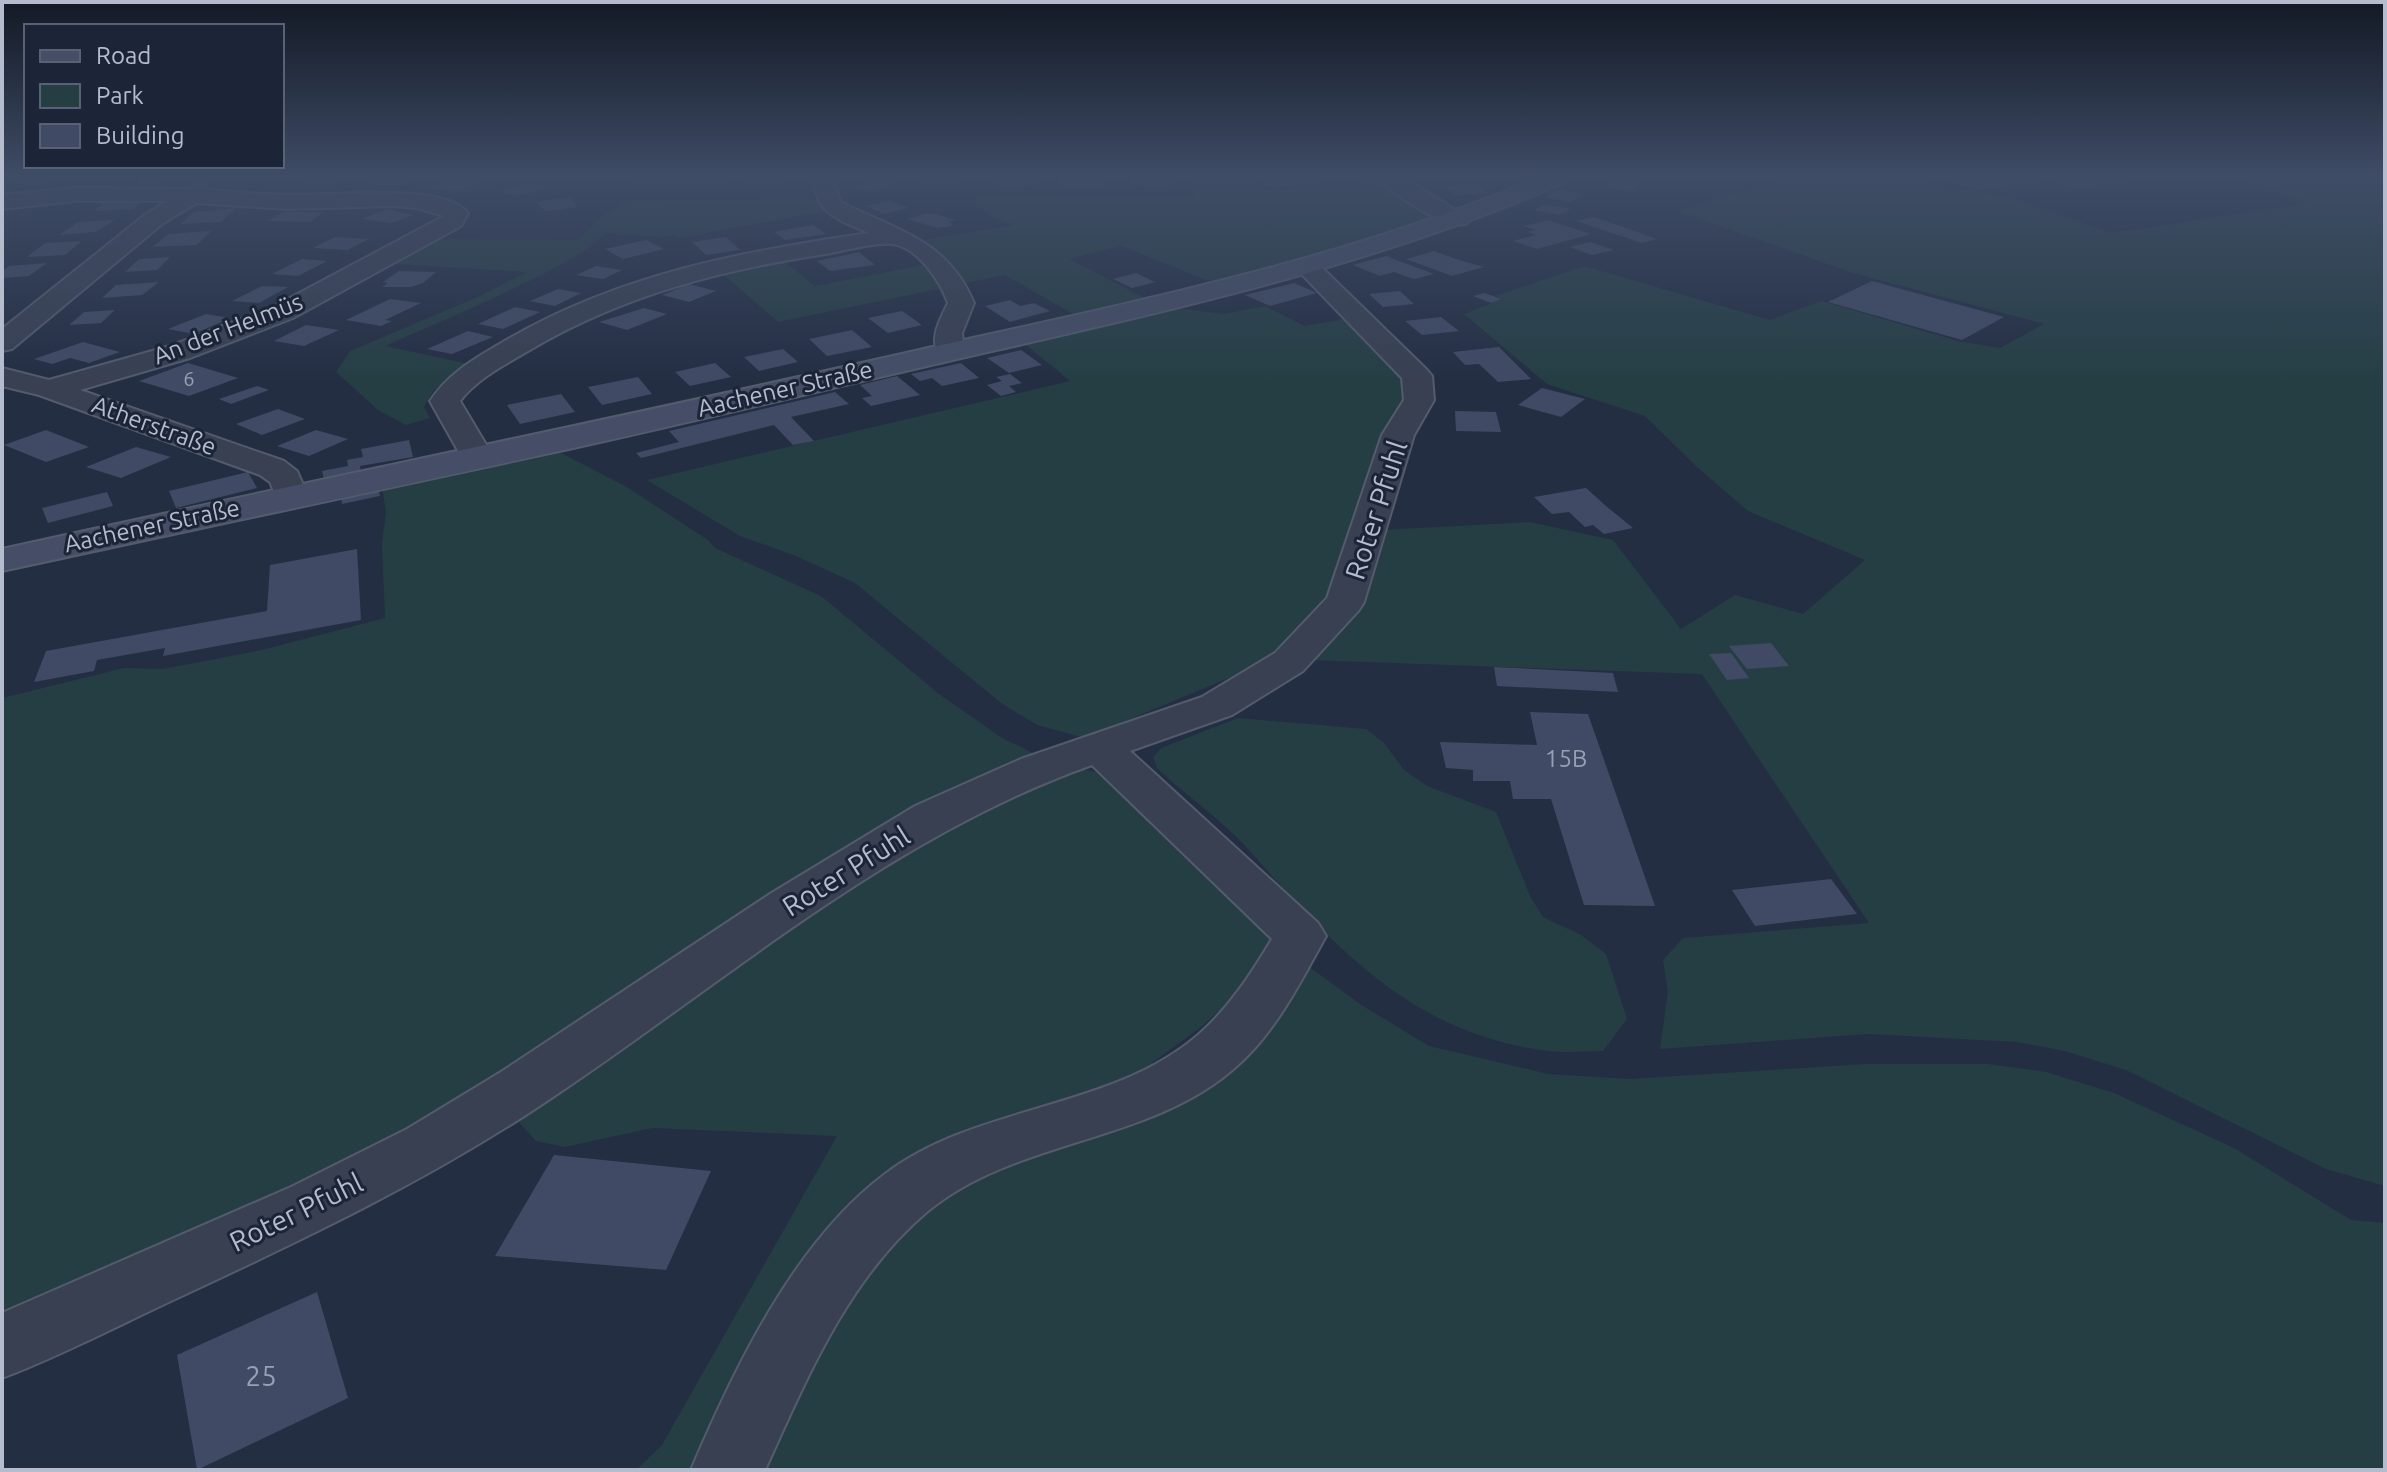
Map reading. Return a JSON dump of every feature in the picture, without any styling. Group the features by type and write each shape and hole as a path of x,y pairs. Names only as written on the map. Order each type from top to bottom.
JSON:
{"street":[{"path":"2,343 121,246"},
{"name":"An der Helmüs","path":"50,389 180,352 284,312 407,246"},
{"path":"478,458 445,401 455,384 537,332 622,292 669,276 831,246"},
{"path":"915,246 939,264 959,294 959,313 948,333 950,351"},
{"name":"Aachener Straße","path":"2,560 478,458 1137,310 1372,246"},
{"name":"Roter Pfuhl","path":"2,1346 313,1206 428,1146 522,1088 788,906 932,817 1037,769 1217,706 1289,662 1345,602 1398,435 1419,400 1417,376 1306,266"},
{"name":"Atherstraße","path":"2,377 50,389 272,468 285,478 291,496"},
{"path":"728,1470 773,1376 822,1287 869,1228 908,1192 943,1169 990,1146 1152,1091 1202,1063 1238,1030 1264,997 1300,936 1101,749"}],"green space":[{"path":"417,246 592,246 539,276 385,346 474,365 434,390 424,407 430,418 406,425 378,410 336,372 350,351 480,296 527,272 380,263"},
{"path":"926,246 1345,246 1214,283 1122,246 1069,259 1145,298 1073,314 1005,275 966,283 949,261"},
{"path":"1775,246 2385,246 2385,1186 2326,1169 2126,1070 2065,1051 2017,1042 1868,1034 1660,1049 1668,992 1663,960 1683,938 1869,923 1702,674 1311,660 1383,530 1529,522 1613,540 1681,629 1735,595 1803,614 1865,560 1748,511 1645,416 1547,384 1464,314 1503,299 1495,296 1584,266 1770,320 1821,301 1958,341 2000,348 2044,324 1850,272"},
{"path":"780,258 815,286 923,265 943,288 778,322 717,269"},
{"path":"1265,306 1305,326 1345,319 1407,374 1409,397 1324,600 1287,643 1243,672 1085,738 1037,725 1001,703 855,583 796,556 740,536 647,480 1070,381 1025,344 1173,308 1224,314"},
{"path":"555,450 625,486 708,540 715,548 821,596 939,694 1002,738 1039,756 334,1179 2,1322 2,698 124,668 163,669 262,650 385,618 382,544 386,511 382,489"},
{"path":"1238,718 1366,729 1384,743 1404,770 1427,786 1496,812 1530,896 1543,917 1581,935 1606,954 1627,1019 1603,1051 1548,1051 1499,1041 1455,1026 1379,980 1345,951 1238,838 1157,768 1153,757 1161,748"},
{"path":"1076,768 1102,773 1281,932 1241,990 1205,1024 1137,1074 973,1140 710,1470 636,1470 662,1445 837,1136 652,1128 565,1147 536,1141 513,1116 939,824"},
{"path":"1304,963 1363,1006 1429,1046 1548,1074 1630,1079 1866,1064 1988,1064 2046,1072 2114,1093 2234,1148 2351,1220 2385,1223 2385,1470 744,1470 789,1382 927,1191 1156,1102"}],"building":[{"path":"42,246 76,246 65,255 27,257"},
{"path":"318,246 356,246 347,250 313,248"},
{"path":"657,246 664,249 623,259 605,249"},
{"path":"696,246 735,246 740,250 706,255"},
{"path":"1601,246 1614,250 1592,255 1570,247"},
{"path":"1434,251 1484,267 1452,276 1406,259"},
{"path":"859,252 875,265 830,271 817,261"},
{"path":"1386,256 1434,274 1414,279 1394,272 1380,276 1353,265"},
{"path":"170,257 157,270 125,272 139,259"},
{"path":"302,259 327,261 298,276 272,274"},
{"path":"47,263 29,276 2,278 2,272 9,266"},
{"path":"596,266 622,270 603,279 576,275"},
{"path":"399,271 436,272 423,283 411,287 382,287 388,283 383,282"},
{"path":"1136,273 1155,282 1132,288 1113,279"},
{"path":"1872,281 2004,317 1962,340 1828,302"},
{"path":"159,282 142,295 102,298 116,285"},
{"path":"1294,283 1317,293 1270,306 1245,295"},
{"path":"689,284 716,291 689,302 662,295"},
{"path":"262,286 288,287 259,303 232,301"},
{"path":"558,289 581,293 555,306 530,301"},
{"path":"1400,291 1414,304 1383,307 1369,294"},
{"path":"1484,293 1502,299 1491,303 1473,296"},
{"path":"390,299 421,303 385,320 392,321 381,326 346,320"},
{"path":"1010,300 1020,306 1034,303 1050,311 1010,322 985,306"},
{"path":"515,307 540,312 503,329 478,324"},
{"path":"644,308 667,314 627,330 599,322"},
{"path":"115,310 101,323 69,325 84,312"},
{"path":"902,311 922,325 888,333 868,318"},
{"path":"206,314 230,318 194,334 168,329"},
{"path":"1441,317 1459,331 1422,335 1405,321"},
{"path":"306,325 339,330 304,346 274,341"},
{"path":"852,330 872,347 827,356 809,339"},
{"path":"468,331 493,337 452,354 427,349"},
{"path":"83,342 120,352 89,363 70,358 52,364 34,359"},
{"path":"1499,347 1531,379 1498,382 1479,364 1465,365 1453,352"},
{"path":"783,349 798,362 759,371 744,357"},
{"path":"1021,350 1042,365 1009,373 987,358"},
{"path":"188,363 238,378 189,396 139,381"},
{"path":"715,363 731,377 690,386 675,372"},
{"path":"961,363 979,378 942,386 932,378 920,381 911,374"},
{"path":"1010,374 1022,383 1009,386 1016,392 1001,396 987,385 1002,381 996,377"},
{"path":"897,376 920,395 871,406 862,398 872,396 860,385"},
{"path":"638,377 652,394 602,405 588,387"},
{"path":"257,386 269,390 231,404 219,399"},
{"path":"1542,388 1585,399 1561,417 1518,405"},
{"path":"835,392 849,404 791,417 814,441 793,445 774,425 641,458 636,453 679,442 669,431"},
{"path":"561,394 575,412 520,424 507,405"},
{"path":"278,409 305,419 262,435 236,424"},
{"path":"1455,411 1496,412 1501,432 1456,431"},
{"path":"46,430 89,447 46,462 4,445"},
{"path":"316,430 348,439 309,456 277,446"},
{"path":"409,440 413,457 360,466 361,472 324,479 322,471 348,466 347,460 363,457 361,449"},
{"path":"136,447 171,457 121,478 86,467"},
{"path":"248,472 257,488 176,508 169,491"},
{"path":"378,488 380,496 342,504 341,495"},
{"path":"1586,488 1633,528 1604,534 1593,525 1585,527 1569,512 1552,514 1534,497"},
{"path":"107,492 113,506 48,523 42,508"},
{"path":"357,549 361,620 163,656 165,648 97,660 94,671 34,682 46,651 267,611 270,565"},
{"path":"1771,643 1789,666 1747,669 1729,646"},
{"path":"1731,653 1749,678 1727,680 1709,654"},
{"path":"1494,667 1613,673 1618,692 1497,686"},
{"path":"1530,712 1588,714 1655,906 1584,905 1551,799 1513,799 1510,781 1473,781 1473,770 1446,768 1440,742 1537,745"},
{"path":"1831,879 1857,914 1755,926 1732,890"},
{"path":"554,1155 711,1171 666,1270 495,1256"},
{"path":"317,1292 348,1398 197,1470 177,1355"}]}
